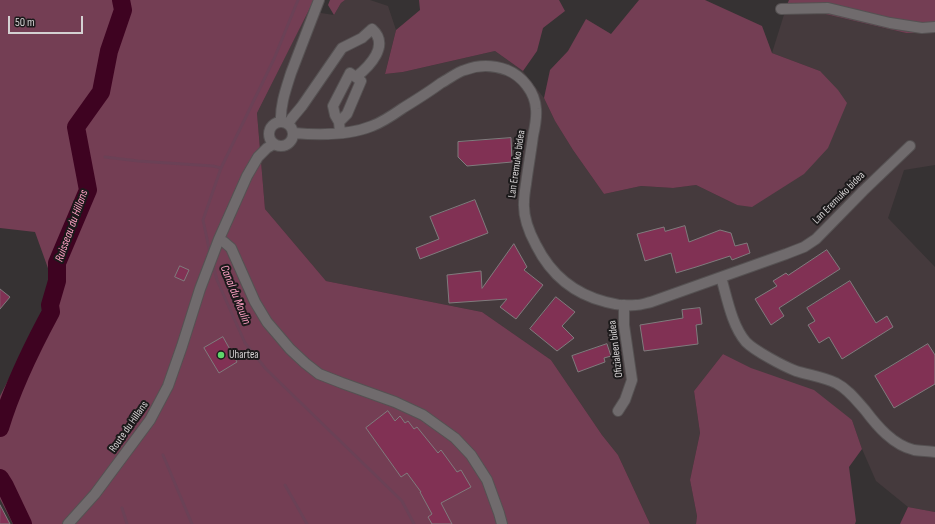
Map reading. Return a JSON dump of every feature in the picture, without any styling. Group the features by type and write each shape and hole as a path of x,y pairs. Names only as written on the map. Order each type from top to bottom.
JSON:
{"street":[{"path":"284,123 282,105 285,92 319,0"},
{"path":"780,9 828,8 890,23 922,28 935,28"},
{"path":"284,123 302,106 342,48 362,38 372,29 376,32 380,45 378,53 365,70 356,77"},
{"name":"Lan Eremuko bidea","path":"294,134 340,132 372,126 464,70 478,66 507,70 519,77 529,88 534,98 536,109 524,203 526,222 532,238 540,254 553,271 572,289 594,299 624,305 636,305 651,302 804,247 816,239 910,146"},
{"path":"339,122 347,114 362,81 350,73 332,106 339,122 340,132"},
{"path":"277,123 284,123 292,128 294,134 290,144 286,146 278,146 274,144 269,137 270,128 277,123"},
{"name":"Route du Hillans","path":"68,524 95,494 150,420 168,386 200,289 219,240 247,176 258,157 267,148 274,144"},
{"path":"219,240 231,248 255,302 267,322 290,349 305,363 319,374 395,402 423,415 455,438 471,454 487,480 502,524"},
{"path":"721,277 735,325 740,335 747,343 756,350 781,364 838,384 850,393 879,427 900,444 914,450 935,452"},
{"name":"Ofizialeen bidea","path":"618,410 625,400 632,380 624,326 624,305"}],"shaded area":[{"path":"0,0 314,0 257,113 265,209 326,281 482,312 551,360 602,435 618,455 650,524 13,524 0,499 0,396 31,336 50,305 49,271 35,232 0,228"},
{"path":"330,0 345,0 341,3 334,15 328,5"},
{"path":"345,0 370,0 388,6 396,30 385,74 403,72 495,51 523,71 544,98 555,121 573,150 604,194 641,186 673,188 696,185 737,205 820,71 772,53 787,5 906,33 935,33 935,165 904,170 888,218 935,267 935,512 908,507 876,481 862,449 852,420 723,354 694,391 700,433 690,480 697,516 696,524 650,524 618,455 602,435 551,360 482,312 326,281 265,209 257,113 308,11 334,15 341,3"},
{"path":"419,0 559,0 565,11 543,28 537,51 523,71 495,51 403,72 385,74 396,30 420,10"},
{"path":"639,0 705,0 762,26 772,53 820,71 838,90 847,103 828,148 804,174 752,207 737,205 696,185 673,188 641,186 604,194 573,150 555,121 544,98 550,70 568,51 586,19 611,34"},
{"path":"789,0 935,0 935,33 906,33 787,5"},
{"path":"723,354 751,368 814,390 852,420 862,449 849,467 856,521 855,524 696,524 697,516 690,480 700,433 694,391"},
{"path":"908,507 935,512 935,524 900,524"}],"building":[{"path":"511,138 512,162 467,166 458,157 458,142"},
{"path":"475,200 488,233 420,259 416,248 439,239 430,217"},
{"path":"685,226 689,242 720,230 731,233 735,246 747,243 750,253 732,260 730,256 676,273 671,253 645,261 637,234 664,227 665,231"},
{"path":"514,244 527,267 524,270 543,285 516,319 500,307 507,299 449,303 447,275 481,271 482,288"},
{"path":"827,250 840,269 779,308 784,316 771,325 755,299 777,286 773,281 786,273 788,275"},
{"path":"180,266 189,270 184,281 175,277"},
{"path":"850,281 876,323 887,316 893,327 842,359 829,337 819,343 808,325 815,321 807,308"},
{"path":"0,289 10,297 0,309"},
{"path":"556,297 575,312 562,326 574,338 557,351 530,329"},
{"path":"700,308 702,324 696,325 698,344 644,351 640,325 683,318 682,310"},
{"name":"Uhartea","path":"223,337 237,362 219,373 204,348"},
{"path":"607,344 611,356 604,358 605,362 578,372 572,356"},
{"path":"928,344 935,355 935,384 894,408 875,376"},
{"path":"388,411 395,421 400,416 405,423 408,421 414,429 417,427 438,453 441,450 457,472 461,470 471,487 441,503 452,524 432,524 428,517 432,514 421,492 407,473 401,477 366,428"},
{"path":"0,505 10,524 0,524"}],"waterway":[{"name":"Ruisseau du Hillans","path":"0,428 22,369 51,312 50,305 57,281 57,263 88,190 76,127 101,92 109,51 123,10 121,0"},
{"name":"Canal du Moulin","path":"210,253 203,220 221,168 274,59 298,0"},
{"path":"105,157 138,161 213,166 221,168"},
{"name":"Canal du Moulin","path":"213,265 217,280 245,343 266,369 402,501 414,524"},
{"path":"163,455 192,524"},
{"name":"Ruisseau du Hillans","path":"0,478 23,524"},
{"path":"285,485 307,524"},
{"path":"122,508 127,524"}],"place":[{"name":"Uhartea","path":"221,355"}]}
